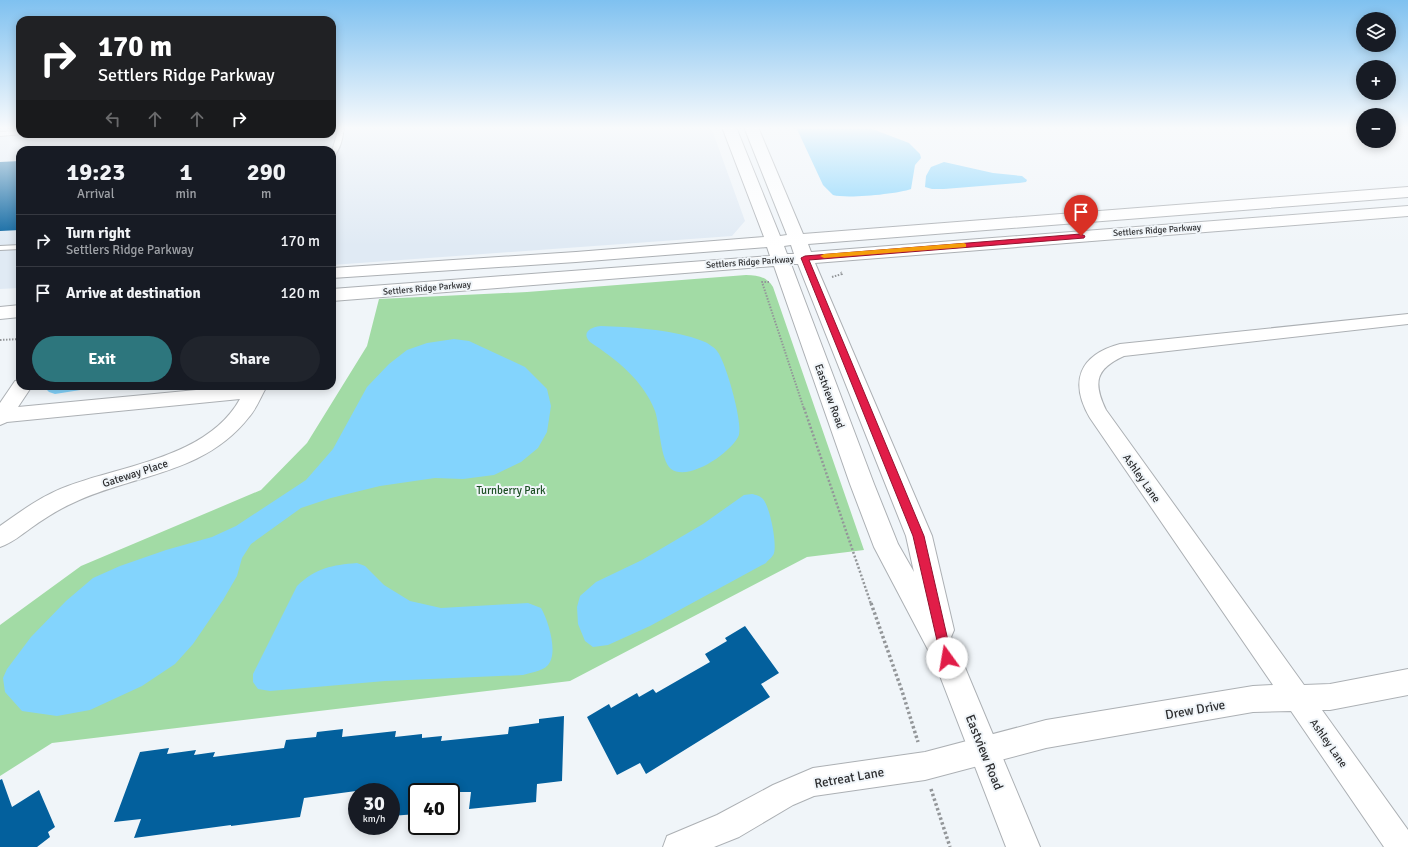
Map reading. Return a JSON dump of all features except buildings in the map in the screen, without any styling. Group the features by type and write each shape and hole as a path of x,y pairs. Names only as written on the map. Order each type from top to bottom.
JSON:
{"street":[{"name":"Eastview Road","path":"745,167 774,241 887,547 947,658 1023,847"},
{"name":"Eastview Road","path":"767,167 919,536 947,658"},
{"name":"Settlers Ridge Parkway","path":"336,273 576,257 1408,192"},
{"name":"Settlers Ridge Parkway","path":"336,295 1408,211"},
{"path":"0,313 16,311"},
{"name":"Ashley Lane","path":"1402,847 1097,413 1090,400 1087,386 1092,368 1100,360 1120,350 1134,347 1408,319"},
{"name":"Gateway Place","path":"1,417 19,390"},
{"name":"Gateway Place","path":"1,417 238,390"},
{"name":"Gateway Place","path":"0,538 52,503 75,492 167,464 207,445 225,432 238,419 255,390"},
{"name":"Drew Drive","path":"984,750 1046,734 1253,699 1330,697 1408,682"},
{"name":"Retreat Lane","path":"694,844 783,795 813,782 925,766 984,750"}],"lane":[{"path":"0,248 16,247"}],"path":[{"path":"762,282 835,502 912,722"},
{"path":"0,340 16,339"},
{"path":"940,817 950,847"}],"shaded area":[{"path":"0,167 16,167 16,288 0,289"},
{"path":"336,167 725,167 745,221 732,236 336,265"}],"green space":[{"name":"Turnberry Park","path":"746,275 762,277 773,287 864,550 807,557 570,681 52,743 0,776 0,625 81,566 261,490 307,443 367,346 379,299 527,292"}],"water":[{"path":"814,167 915,167 911,189 895,193 840,196 833,195 823,185"},
{"path":"931,167 964,167 993,173 1022,176 1027,180 1026,182 1019,183 932,189 925,187 926,176"},
{"path":"601,326 669,332 702,341 715,349 721,357 725,367 739,418 739,435 735,442 719,457 699,468 688,472 679,472 671,469 667,464 662,450 655,411 644,390 628,372 587,338 588,331"},
{"path":"454,339 469,341 525,367 547,389 551,406 547,432 538,448 521,462 494,475 463,479 435,478 380,486 331,498 301,508 251,544 242,558 237,576 223,600 193,644 175,664 142,686 90,710 57,716 22,711 5,692 3,678 7,669 31,637 66,601 93,578 120,566 166,550 212,537 236,526 306,480 333,449 367,387 389,364 407,350 427,343"},
{"path":"47,390 80,390 55,394"},
{"path":"752,494 759,496 766,503 772,525 775,548 773,556 766,563 650,626 608,645 593,647 585,641 578,624 577,607 580,596 596,582 642,560 703,524 744,495"},
{"path":"357,563 365,566 384,585 410,601 441,608 528,603 541,608 551,635 553,650 550,662 542,669 523,675 385,681 270,691 258,689 253,682 253,674 297,586 311,575 325,568"}],"slow traffic":[{"path":"824,256 964,245"}],"route":[{"path":"947,658 919,536 805,258 1081,236"}]}
